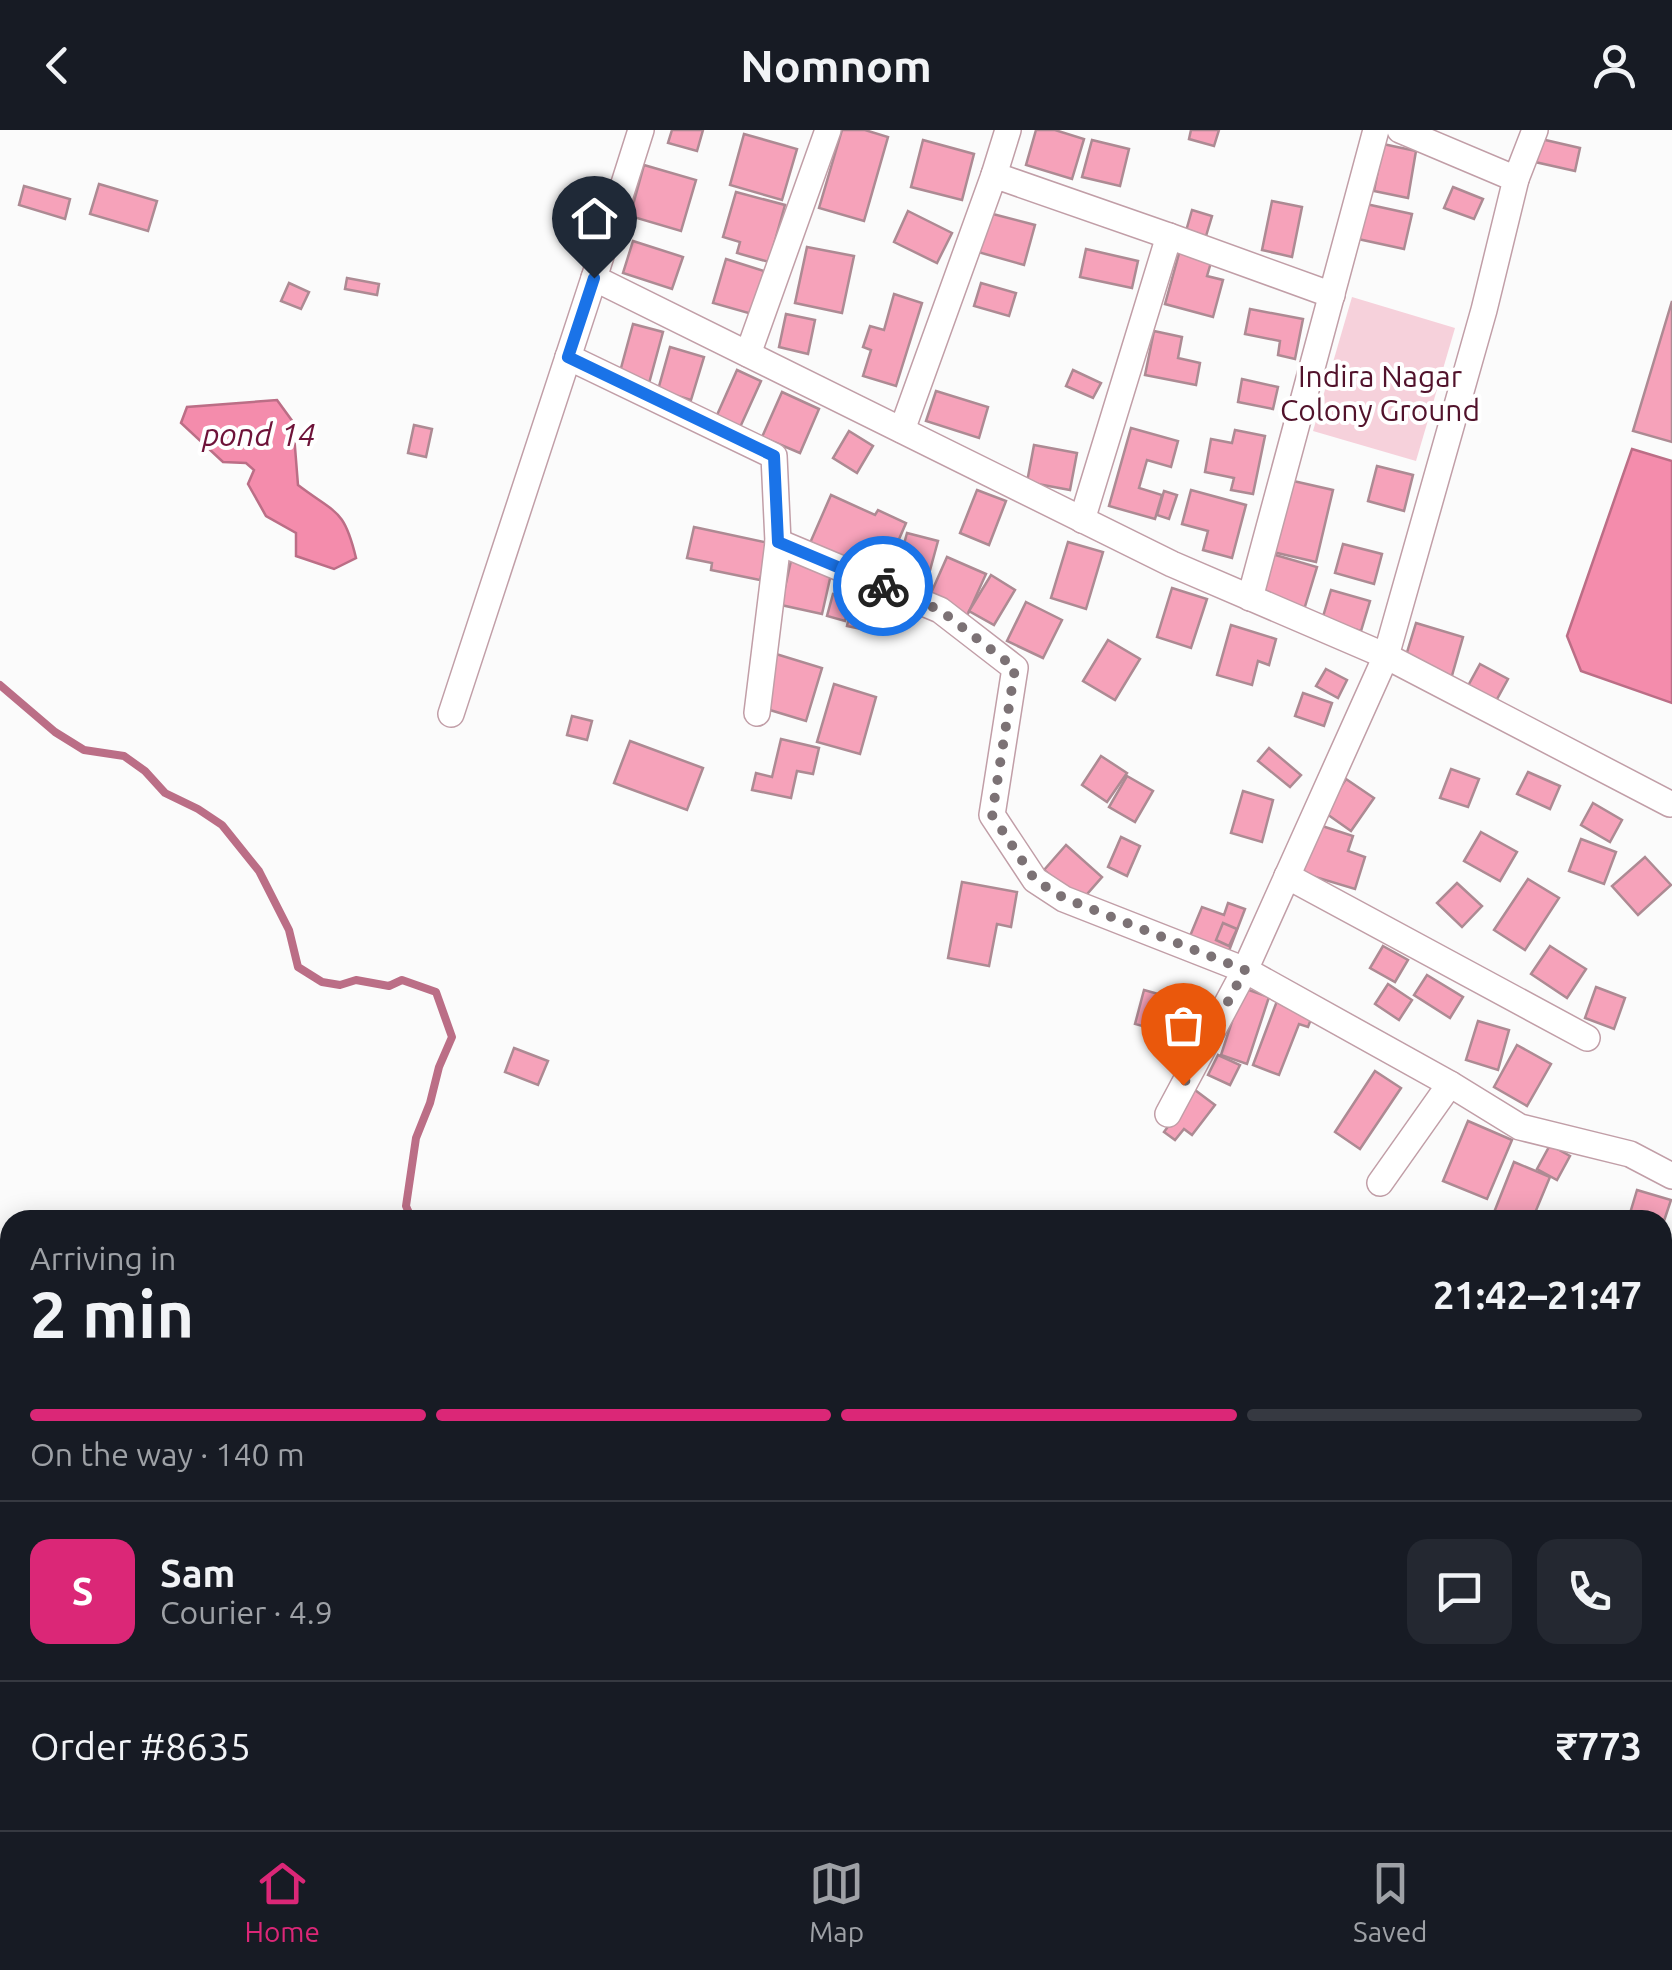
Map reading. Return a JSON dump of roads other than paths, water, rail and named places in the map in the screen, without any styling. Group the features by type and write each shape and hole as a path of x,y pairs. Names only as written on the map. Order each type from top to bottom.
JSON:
{"street":[{"path":"451,714 641,130"},
{"path":"748,354 828,130"},
{"path":"902,430 1008,130"},
{"path":"1250,598 1376,130"},
{"path":"1400,130 1516,178"},
{"path":"1168,1114 1245,970 1386,656 1484,310 1516,178 1535,130"},
{"path":"994,175 1332,295"},
{"path":"1082,520 1169,236"},
{"path":"594,278 1172,564 1386,656 1670,804"},
{"path":"568,357 774,456 778,542 758,713"},
{"path":"778,542 940,610 1015,668 992,815 1035,880 1064,898 1245,970 1520,1127 1630,1154 1672,1176"},
{"path":"1287,876 1587,1038"},
{"path":"1380,1183 1450,1084"}],"water":[{"name":"pond 14","path":"277,400 293,422 298,485 337,514 352,542 356,558 334,569 296,556 296,533 266,516 248,484 254,470 246,463 223,462 181,423 187,407"},
{"path":"1632,449 1672,461 1672,703 1581,671 1567,636"}],"waterway":[{"path":"0,685 55,732 84,750 124,756 165,793 222,825 259,871 289,930 298,967 322,982 340,985 356,980 389,986 402,980 436,992 452,1037 416,1138 408,1210"}],"park label":[{"name":"Indira Nagar Colony Ground","path":"1380,393"}]}
